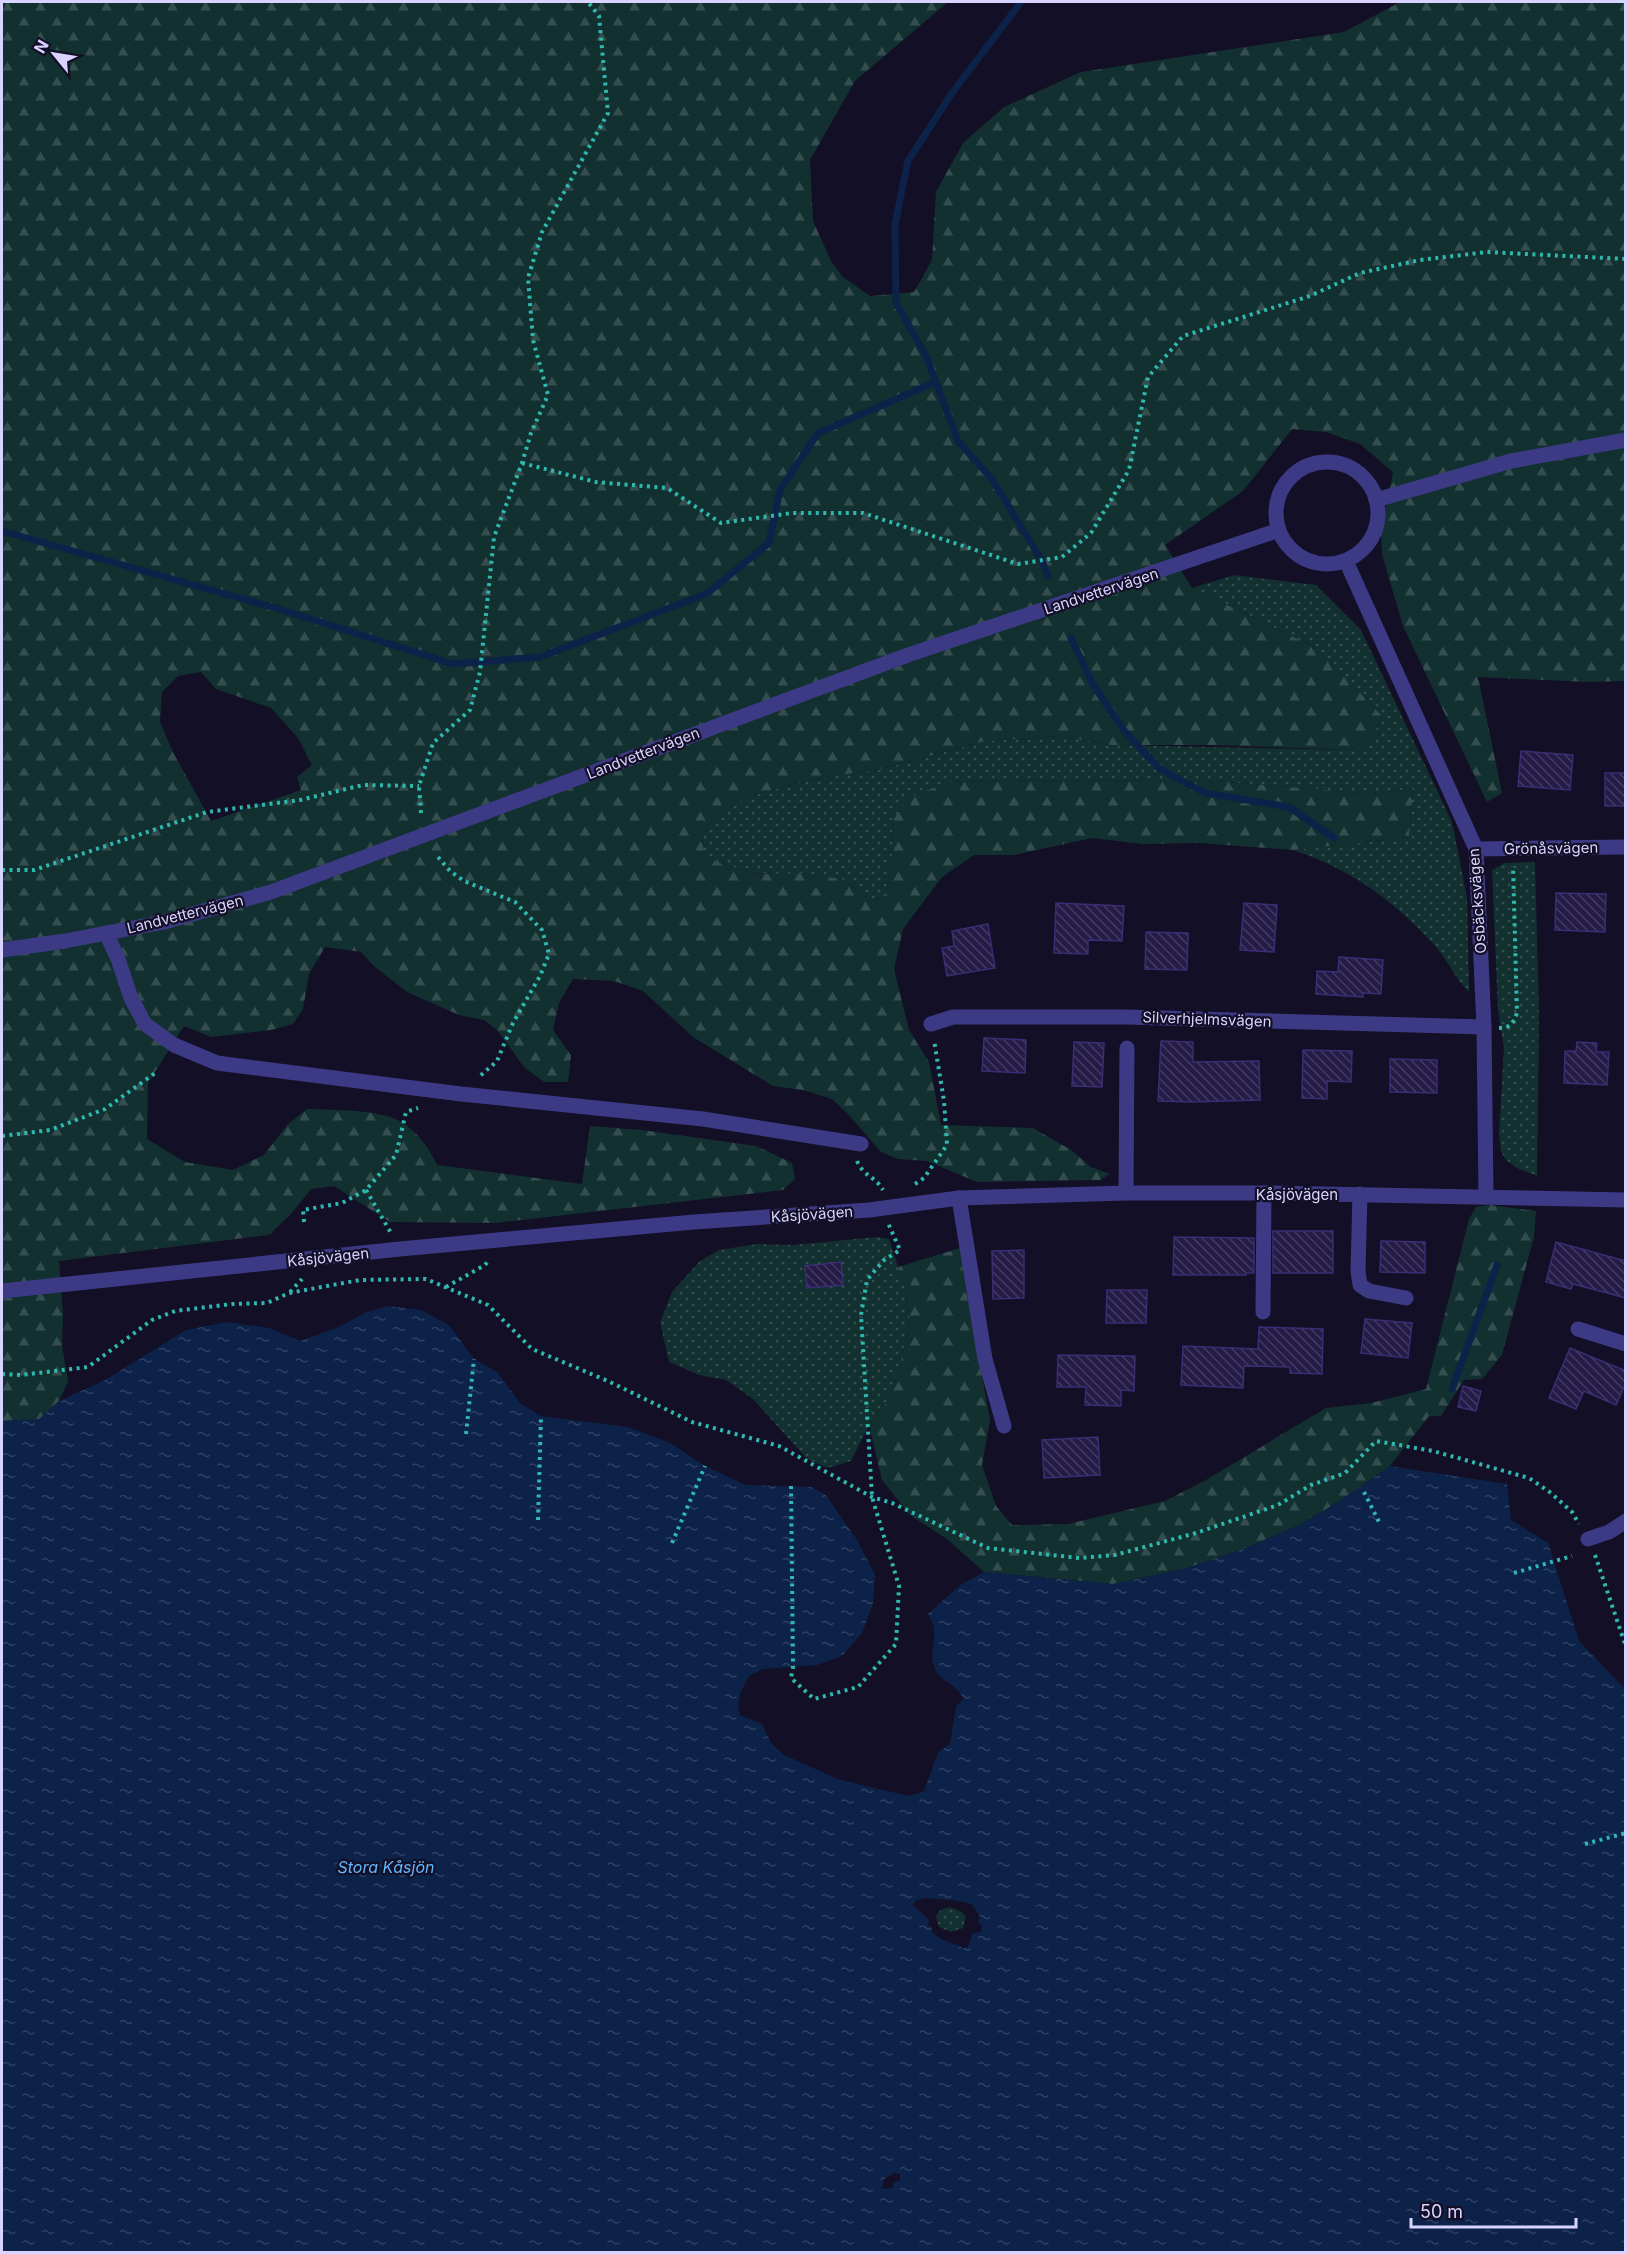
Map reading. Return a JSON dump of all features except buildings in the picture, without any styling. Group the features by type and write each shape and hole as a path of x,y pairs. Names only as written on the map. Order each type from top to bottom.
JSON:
{"street":[{"path":"1376,500 1511,461 1626,440"},
{"path":"1337,463 1352,469 1365,479 1376,500 1378,517 1374,533 1366,547 1346,561 1322,564 1306,560 1292,551 1279,530 1277,506 1281,490 1297,472 1312,465 1337,463"},
{"name":"Landvettervägen","path":"2,950 164,922 271,892 908,655 1279,530"},
{"name":"Osbäcksvägen","path":"1346,561 1450,787 1476,849 1484,1027 1486,1196"},
{"name":"Grönåsvägen","path":"1476,849 1626,847"},
{"path":"106,933 118,959 131,998 145,1024 174,1045 217,1063 461,1094 703,1119 861,1144"},
{"name":"Silverhjelmsvägen","path":"931,1024 953,1017 1126,1017 1484,1027"},
{"path":"1126,1193 1127,1048"},
{"name":"Kåsjövägen","path":"2,1291 400,1249 694,1222 869,1210 959,1198 1126,1193 1264,1193 1626,1200"},
{"path":"1263,1312 1264,1193"},
{"path":"1360,1194 1358,1271 1360,1285 1369,1291 1406,1298"},
{"path":"959,1198 985,1359 1004,1426"},
{"path":"1578,1329 1626,1344"},
{"path":"1588,1539 1609,1532 1626,1521"}],"path":[{"path":"421,813 419,786 433,743 470,710 480,672 494,537 531,433 548,395 533,340 528,278 542,232 608,113 598,16 588,2"},
{"path":"522,463 596,482 667,488 721,523 792,513 863,513 1018,564 1042,561 1062,556 1091,533 1129,470 1148,377 1183,336 1310,296 1360,273 1420,260 1487,252 1626,259"},
{"path":"2,870 34,870 207,812 300,800 363,785 419,786"},
{"path":"438,857 450,871 464,881 515,902 542,930 549,954 540,976 513,1023 497,1061 461,1094"},
{"path":"1484,1027 1506,1028 1513,1023 1517,1013 1513,857"},
{"path":"906,1184 916,1184 924,1178 947,1145 944,1101 931,1024"},
{"path":"2,1136 50,1130 105,1109 158,1071"},
{"path":"304,1222 303,1210 342,1203 366,1190 396,1155 406,1112 421,1107"},
{"path":"791,1486 793,1667 791,1678 814,1699 858,1688 896,1644 899,1586 872,1497 861,1315 867,1280 884,1260 900,1250 888,1225 886,1195 877,1180 862,1172 856,1159 861,1144"},
{"path":"366,1190 400,1249"},
{"path":"445,1287 485,1265 505,1239"},
{"path":"289,1293 302,1279"},
{"path":"2,1374 21,1375 88,1367 152,1320 176,1311 232,1304 267,1303 289,1293 360,1280 426,1280 488,1305 532,1349 608,1381 692,1422 779,1446 872,1497 892,1503 988,1548 1079,1558 1115,1555 1196,1533 1278,1505 1311,1485 1345,1473 1376,1441 1433,1451 1528,1478 1551,1493 1572,1512 1588,1539 1602,1569 1626,1647"},
{"path":"466,1434 474,1359"},
{"path":"538,1520 542,1416"},
{"path":"672,1543 705,1466"},
{"path":"1364,1491 1379,1522"},
{"path":"1514,1573 1572,1556"},
{"path":"1585,1844 1626,1833"}],"green space":[{"path":"2,2 948,2 855,81 810,160 813,221 831,261 843,277 870,296 914,292 932,260 936,192 963,143 1004,107 1081,72 1344,32 1400,2 1625,2 1625,681 1587,682 1478,677 1502,793 1487,802 1403,626 1382,554 1381,533 1393,472 1360,444 1326,432 1292,429 1243,491 1165,545 1192,588 1316,648 1381,715 1373,740 1355,750 1215,745 1111,745 1059,736 985,741 881,769 815,779 752,795 715,816 702,836 705,858 749,872 807,873 845,880 871,902 886,893 893,848 892,821 909,797 950,782 1069,780 1228,782 1372,794 1413,789 1409,837 1293,850 1200,843 1143,844 1092,838 1014,855 974,855 942,877 903,929 894,969 909,1030 929,1062 941,1125 1033,1128 1071,1150 1091,1167 1110,1174 1100,1180 977,1182 927,1161 898,1159 881,1152 832,1099 803,1090 773,1086 693,1037 643,991 614,981 573,979 559,1003 553,1030 571,1055 568,1082 544,1082 524,1067 497,1030 484,1020 459,1015 407,992 374,966 361,952 325,947 309,974 303,1009 293,1024 271,1030 211,1037 184,1026 148,1083 147,1139 185,1162 233,1170 264,1155 288,1124 307,1109 342,1110 369,1112 401,1122 422,1141 437,1165 582,1184 590,1126 642,1130 756,1146 792,1163 795,1179 783,1190 495,1223 390,1222 334,1186 311,1189 291,1214 269,1235 59,1261 63,1316 62,1345 68,1382 59,1401 39,1420 2,1421","holes":["201,672 216,689 271,708 298,738 312,765 297,777 301,790 211,821 173,752 160,722 162,692 178,676"]},
{"path":"1234,575 1316,585 1361,630 1452,822 1467,898 1469,992 1436,947 1388,902 1353,877 1293,850 1409,837 1413,789 1372,794 1228,782 1069,780 950,782 892,821 893,848 886,893 871,902 845,880 749,872 705,858 702,836 715,816 752,795 815,779 881,769 985,741 1059,736 1111,745 1355,750 1316,648 1192,588"},
{"path":"1535,862 1539,1014 1537,1176 1507,1161 1501,1152 1499,1133 1504,1048 1498,1011 1492,870 1504,863"},
{"path":"1490,1205 1536,1211 1534,1237 1502,1355 1482,1379 1464,1380 1441,1416 1429,1416 1390,1466 1337,1503 1297,1526 1243,1549 1187,1568 1113,1584 984,1572 947,1539 910,1515 882,1480 869,1425 887,1402 899,1369 910,1320 905,1288 898,1267 960,1248 990,1420 982,1465 996,1506 1012,1525 1068,1524 1165,1501 1206,1480 1326,1408 1371,1403 1426,1389 1469,1219 1476,1207"},
{"path":"877,1237 889,1239 905,1288 910,1320 899,1369 887,1402 869,1425 851,1461 828,1468 807,1459 753,1399 726,1380 699,1375 669,1362 660,1322 672,1292 700,1261 719,1250 757,1244 793,1245"},
{"path":"950,1907 962,1912 966,1917 963,1928 951,1932 939,1927 936,1917 940,1910"}],"water":[{"name":"Stora Kåsjön","path":"388,1306 421,1310 449,1325 474,1359 497,1372 521,1404 541,1416 628,1427 670,1443 705,1466 746,1485 811,1487 825,1494 857,1540 875,1575 873,1604 862,1633 842,1656 817,1665 763,1669 749,1676 741,1691 738,1706 740,1715 762,1724 771,1743 784,1755 840,1780 909,1796 924,1791 938,1753 950,1743 956,1707 963,1699 958,1690 936,1671 932,1655 934,1627 928,1614 959,1586 984,1572 1113,1584 1187,1568 1243,1549 1297,1526 1337,1503 1390,1466 1507,1484 1511,1520 1548,1543 1579,1641 1625,1689 1625,2252 2,2252 2,1421 39,1419 59,1401 105,1380 186,1330 227,1322 269,1328 300,1341 339,1327 367,1312","holes":["926,1898 972,1904 980,1917 978,1923 982,1926 981,1932 973,1933 967,1948 935,1935 932,1928 928,1926 929,1920 913,1905 916,1900","894,2173 900,2174 900,2180 894,2183 892,2188 881,2189 884,2179"]}],"waterway":[{"path":"1021,2 952,93 908,161 895,224 896,303 926,356 958,441 992,479 1042,561 1048,576"},
{"path":"2,531 279,609 453,664 540,657 706,594 769,543 780,490 818,433 936,382"},
{"path":"1071,638 1092,683 1125,732 1160,769 1205,793 1289,807 1334,838"},
{"path":"1452,1389 1497,1265"}]}
